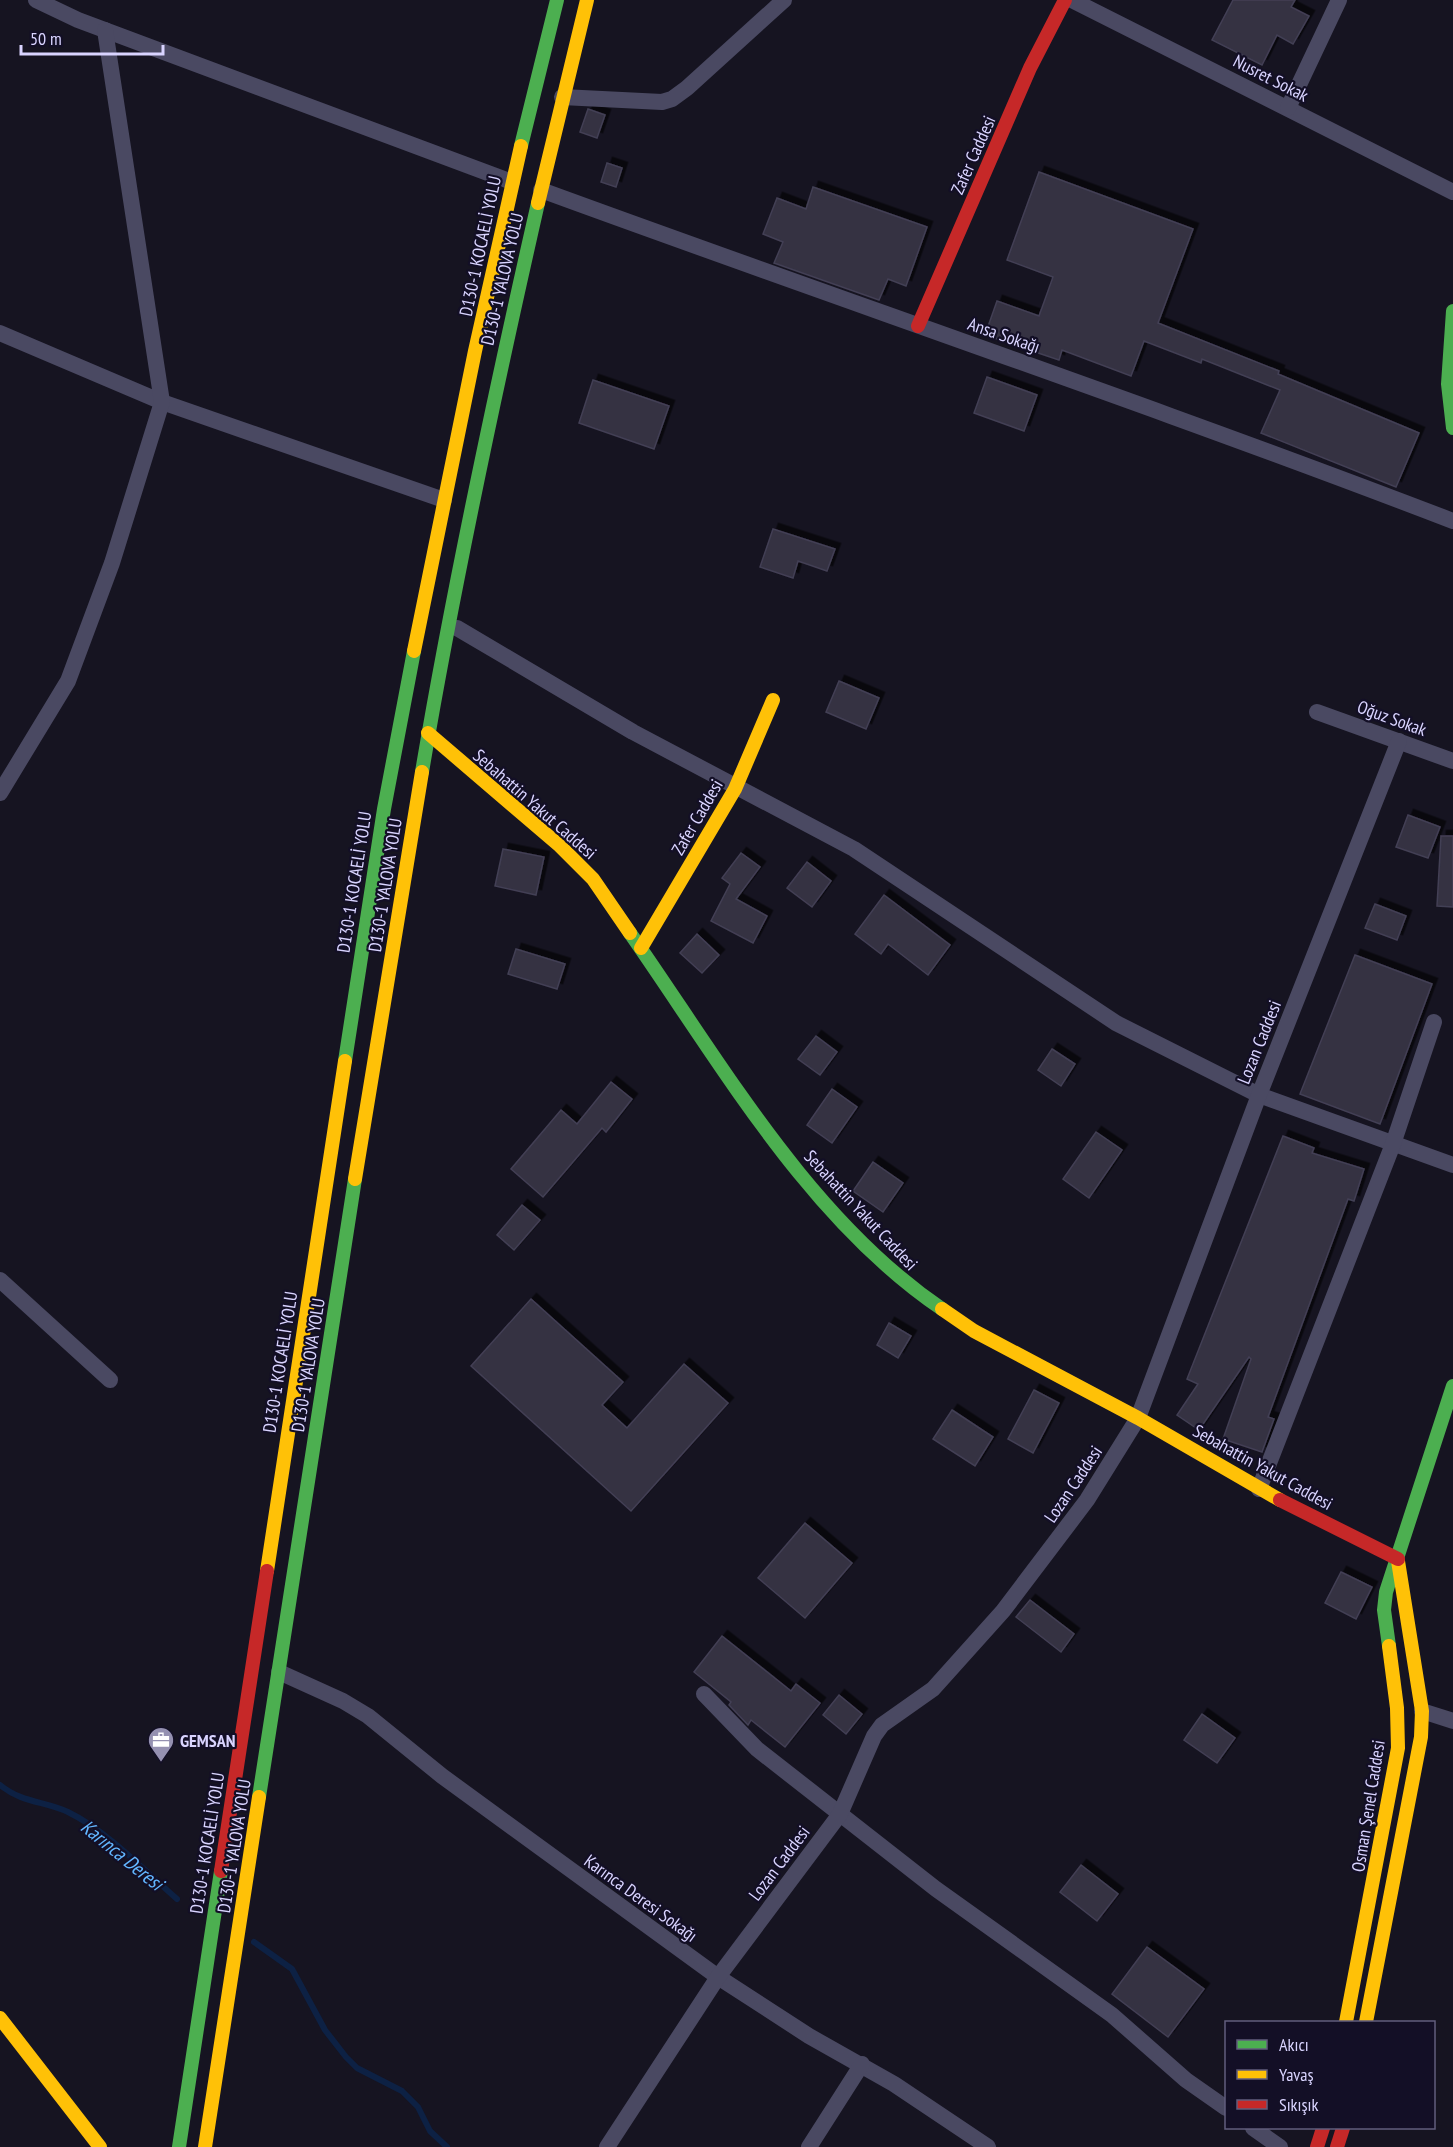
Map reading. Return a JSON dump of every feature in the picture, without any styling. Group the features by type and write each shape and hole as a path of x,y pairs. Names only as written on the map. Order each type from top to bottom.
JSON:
{"main road":[{"name":"D130-1 KOCAELİ YOLU","path":"179,2147 384,809 426,584 512,182 557,0"},
{"name":"D130-1 YALOVA YOLU","path":"205,2147 279,1672 433,738 455,591 547,192 562,97 587,0"},
{"name":"Zafer Caddesi","path":"918,326 1030,68 1065,0"},
{"path":"1453,311 1447,368 1449,407 1453,428"},
{"name":"Zafer Caddesi","path":"641,948 735,789 773,700"},
{"name":"Sebahattin Yakut Caddesi","path":"433,738 576,861 593,879 786,1157 814,1192 889,1269 958,1322 1138,1419 1259,1488 1398,1559"},
{"name":"Osman Şenel Caddesi","path":"1346,2021 1395,1771 1397,1708 1384,1610 1386,1592 1453,1386"},
{"name":"Osman Şenel Caddesi","path":"1366,2021 1421,1737 1422,1711 1398,1559"},
{"path":"0,2018 100,2147"},
{"path":"1317,2147 1322,2129"},
{"path":"1337,2147 1342,2129"}],"street":[{"path":"36,0 105,30 512,182"},
{"path":"562,97 662,102 672,99 784,0"},
{"name":"Nusret Sokak","path":"1072,0 1453,192"},
{"path":"1288,108 1339,0"},
{"path":"0,793 68,681 112,562 162,402 105,30"},
{"path":"433,738 458,628 547,192"},
{"name":"Ansa Sokağı","path":"547,192 918,326 1120,396 1453,521"},
{"path":"0,333 162,402 444,500"},
{"path":"458,628 623,726 735,789 854,849 1116,1023 1259,1095 1453,1165"},
{"name":"Oğuz Sokak","path":"1317,712 1453,761"},
{"name":"Lozan Caddesi","path":"607,2147 718,1977 840,1814 874,1736 882,1725 933,1689 1004,1611 1087,1500 1138,1419 1259,1095 1399,741"},
{"path":"1259,1488 1393,1144 1434,1022"},
{"path":"0,1280 110,1380"},
{"name":"Karınca Deresi Sokağı","path":"279,1672 343,1701 368,1716 469,1796 718,1977 800,2030 862,2064 988,2147"},
{"path":"704,1694 757,1749 936,1888 1112,2015 1186,2079 1225,2107"},
{"path":"1422,1711 1453,1721"},
{"path":"809,2147 862,2064"},
{"path":"1256,2129 1280,2147"}],"building":[{"path":"1233,0 1295,0 1291,7 1309,16 1293,44 1277,35 1262,65 1212,40"},
{"path":"588,109 605,115 597,138 580,132"},
{"path":"607,163 622,168 616,187 601,182"},
{"path":"1039,172 1193,229 1158,323 1279,371 1278,374 1419,433 1396,487 1261,433 1280,390 1202,359 1201,363 1144,341 1131,376 1062,350 1059,360 985,335 997,301 1039,316 1053,277 1007,260"},
{"path":"813,187 927,227 906,286 888,279 879,300 774,263 783,242 763,234 777,198 806,209"},
{"path":"987,377 1037,395 1024,431 974,413"},
{"path":"593,380 669,406 654,449 579,423"},
{"path":"773,529 835,549 827,571 798,561 793,578 760,567"},
{"path":"839,681 879,698 866,729 826,712"},
{"path":"1408,815 1440,827 1428,858 1396,847"},
{"path":"1441,836 1453,836 1453,907 1437,906"},
{"path":"503,849 544,857 536,895 495,886"},
{"path":"741,853 760,867 736,899 767,916 753,943 711,921 730,884 722,878"},
{"path":"807,862 831,881 812,907 787,888"},
{"path":"884,895 950,945 928,975 888,944 881,954 855,934"},
{"path":"1375,904 1406,916 1397,940 1365,928"},
{"path":"697,934 719,955 702,973 680,953"},
{"path":"516,949 565,964 557,989 508,974"},
{"path":"1355,955 1432,984 1380,1124 1300,1094"},
{"path":"816,1036 837,1052 820,1075 798,1059"},
{"path":"1052,1049 1075,1064 1061,1086 1038,1070"},
{"path":"611,1082 632,1099 606,1132 602,1128 543,1197 511,1169 561,1110 577,1124"},
{"path":"832,1089 857,1107 832,1143 807,1125"},
{"path":"1096,1132 1122,1150 1089,1198 1063,1179"},
{"path":"1283,1136 1314,1148 1312,1153 1364,1169 1354,1201 1348,1199 1268,1417 1274,1419 1262,1452 1223,1439 1251,1359 1249,1357 1199,1430 1177,1415 1198,1384 1187,1379"},
{"path":"873,1162 903,1183 883,1212 853,1191"},
{"path":"522,1205 540,1220 514,1250 497,1235"},
{"path":"531,1299 623,1382 602,1405 627,1428 684,1364 728,1403 631,1511 471,1366"},
{"path":"889,1323 911,1336 898,1358 877,1345"},
{"path":"1034,1390 1059,1403 1033,1453 1008,1439"},
{"path":"952,1410 993,1437 975,1466 933,1439"},
{"path":"805,1523 852,1563 805,1618 758,1578"},
{"path":"1341,1572 1372,1587 1356,1619 1325,1603"},
{"path":"1030,1600 1074,1634 1061,1652 1016,1617"},
{"path":"722,1636 791,1691 796,1684 820,1703 785,1747 751,1720 748,1725 729,1705 731,1702 694,1672"},
{"path":"839,1695 862,1714 846,1734 823,1715"},
{"path":"1202,1714 1235,1738 1217,1763 1184,1740"},
{"path":"1081,1865 1118,1894 1097,1921 1060,1892"},
{"path":"1147,1947 1204,1989 1168,2037 1112,1994"}],"waterway":[{"name":"Karınca Deresi","path":"0,1785 25,1799 59,1808 83,1820 125,1852 177,1899"},
{"name":"Karınca Deresi","path":"254,1942 292,1969 325,2030 346,2057 357,2068 402,2091 418,2107 430,2131 447,2147"}],"traffic: fast":[{"path":"521,146 557,0"},
{"path":"422,772 476,487 538,203"},
{"path":"1453,311 1448,384 1453,428"},
{"path":"345,1061 384,809 414,651"},
{"path":"630,933 770,1136 809,1185 850,1231 894,1272 942,1309"},
{"path":"259,1797 355,1179"},
{"path":"1389,1646 1384,1610 1386,1592 1453,1386"},
{"path":"179,2147 221,1871"}],"traffic: slow":[{"path":"538,203 587,0"},
{"path":"414,651 475,351 521,146"},
{"path":"641,948 735,789 773,700"},
{"path":"428,733 560,846 593,879 630,933"},
{"path":"355,1179 422,772"},
{"path":"267,1571 345,1061"},
{"path":"942,1309 974,1331 1138,1418 1280,1500"},
{"path":"1366,2021 1421,1737 1422,1711 1398,1561"},
{"path":"1346,2021 1398,1748 1397,1708 1389,1646"},
{"path":"205,2147 259,1797"},
{"path":"0,2018 100,2147"}],"traffic: jam":[{"path":"918,326 1030,68 1065,0"},
{"path":"1280,1500 1398,1559"},
{"path":"221,1871 267,1571"},
{"path":"1317,2147 1323,2129"},
{"path":"1337,2147 1343,2129"}],"place":[{"name":"GEMSAN","path":"161,1763"}]}
